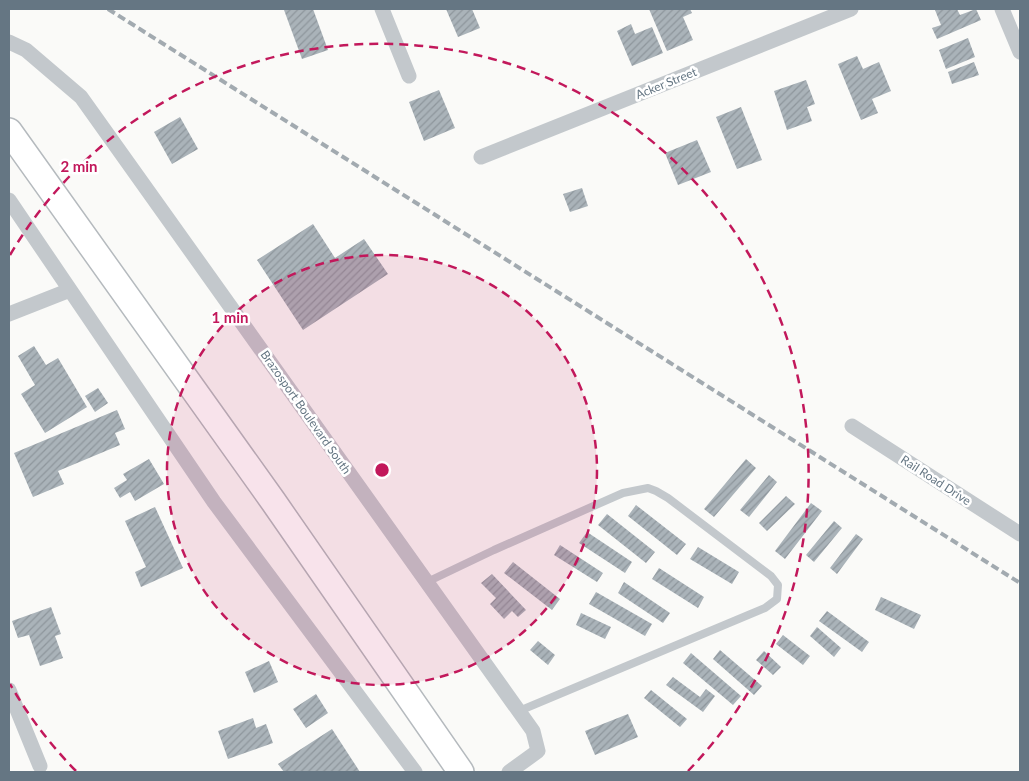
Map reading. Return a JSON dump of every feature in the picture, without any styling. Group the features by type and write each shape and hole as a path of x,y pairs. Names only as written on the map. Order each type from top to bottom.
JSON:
{"main road":[{"path":"9,131 273,501 462,772"}],"street":[{"path":"382,9 409,76"},
{"name":"Acker Street","path":"481,157 851,9"},
{"path":"1002,9 1020,52"},
{"name":"Brazosport Boulevard South","path":"9,42 26,50 81,96 533,731 538,750 509,772"},
{"path":"9,200 214,502 415,772"},
{"path":"9,314 70,290"},
{"name":"Rail Road Drive","path":"852,426 1020,534"},
{"path":"9,690 40,766"}],"lane":[{"path":"427,582 494,550 623,494 648,488 656,490 668,498 771,576 778,585 779,593 777,599 765,608 519,711"}],"building":[{"path":"313,9 328,50 302,59 284,10"},
{"path":"446,9 472,9 480,28 458,37"},
{"path":"649,9 690,9 692,13 683,17 693,40 667,51"},
{"path":"957,9 960,15 976,9 981,20 937,39 932,28 941,25 935,10"},
{"path":"631,24 635,34 652,27 663,53 632,66 617,31"},
{"path":"968,38 975,57 946,69 939,50"},
{"path":"857,56 863,69 879,62 891,91 872,99 878,113 861,120 838,64"},
{"path":"974,62 979,75 952,84 948,72"},
{"path":"806,80 815,104 807,107 812,121 787,130 774,91"},
{"path":"439,90 455,128 424,141 409,102"},
{"path":"741,107 762,160 737,169 716,117"},
{"path":"180,117 198,149 172,164 154,132"},
{"path":"697,140 711,172 678,185 665,153"},
{"path":"582,188 588,206 570,212 563,194"},
{"path":"313,224 335,258 364,239 388,274 303,330 257,260"},
{"path":"34,346 46,365 58,358 87,407 45,433 21,394 35,385 18,356"},
{"path":"98,388 108,403 95,412 85,396"},
{"path":"117,410 125,429 115,433 120,445 58,471 64,484 33,497 14,453"},
{"path":"149,459 164,484 135,501 130,492 120,498 114,488 127,480 123,474"},
{"path":"746,459 756,468 714,517 704,509"},
{"path":"769,475 777,482 749,517 740,510"},
{"path":"786,496 795,504 767,531 759,523"},
{"path":"811,503 822,511 785,559 775,551"},
{"path":"636,505 686,544 677,555 628,516"},
{"path":"155,507 183,568 141,587 135,572 146,567 125,521"},
{"path":"607,514 655,552 646,563 598,525"},
{"path":"834,521 842,528 814,562 806,555"},
{"path":"587,532 632,562 625,573 579,543"},
{"path":"856,534 863,539 837,574 830,568"},
{"path":"560,545 603,573 597,582 554,555"},
{"path":"698,547 739,572 732,584 690,559"},
{"path":"513,562 560,599 552,610 504,573"},
{"path":"659,568 704,597 698,608 652,579"},
{"path":"492,574 526,610 518,617 512,611 504,619 490,604 496,598 481,583"},
{"path":"624,582 670,613 663,623 618,593"},
{"path":"596,592 652,624 645,636 589,604"},
{"path":"881,597 921,615 914,629 875,610"},
{"path":"51,607 61,634 55,636 63,658 40,666 29,635 18,638 12,621"},
{"path":"827,611 869,642 862,652 819,621"},
{"path":"581,613 611,627 605,639 576,625"},
{"path":"817,627 841,648 834,657 810,636"},
{"path":"783,635 810,656 803,665 776,644"},
{"path":"538,641 555,655 548,665 530,650"},
{"path":"720,650 762,686 754,695 713,659"},
{"path":"764,651 781,667 773,675 756,660"},
{"path":"691,653 741,696 733,705 683,663"},
{"path":"269,661 278,682 254,693 245,672"},
{"path":"673,677 700,697 706,689 715,696 703,712 666,685"},
{"path":"651,690 687,719 680,727 644,698"},
{"path":"316,694 328,713 306,728 293,709"},
{"path":"628,714 638,737 595,755 585,731"},
{"path":"253,718 256,728 266,724 273,743 228,759 218,731"},
{"path":"332,729 360,772 284,772 278,764"}],"railway":[{"path":"108,9 1020,583"}]}
